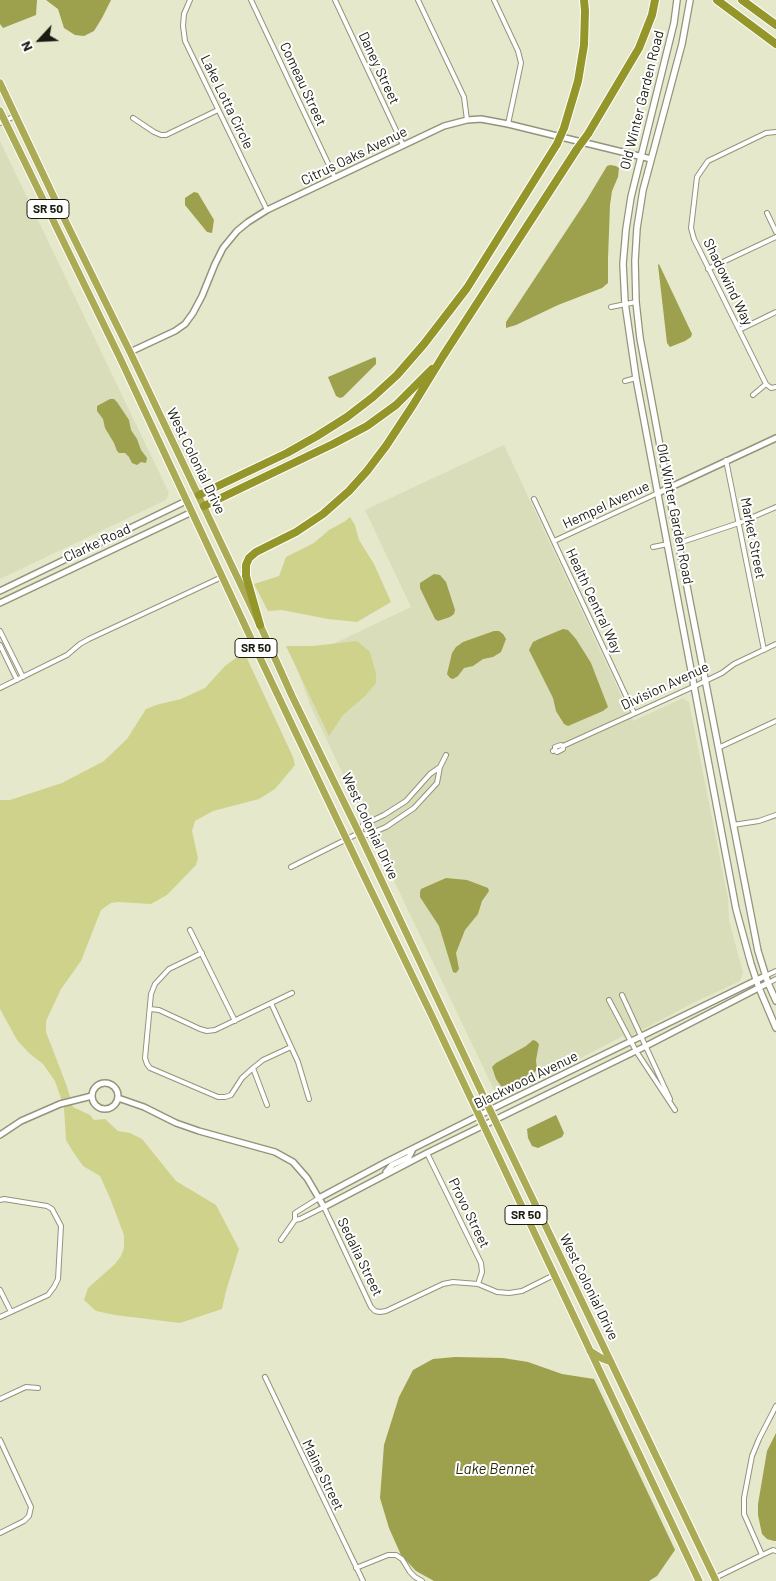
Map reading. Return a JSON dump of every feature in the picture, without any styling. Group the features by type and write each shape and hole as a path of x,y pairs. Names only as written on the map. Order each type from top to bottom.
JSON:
{"highway":[{"path":"199,495 287,453 347,418 397,374 424,344 467,288 557,144 564,128 578,81 584,45 584,0"},
{"path":"204,506 367,426 405,396 443,356 588,134 639,48 652,14 655,0"},
{"path":"717,0 776,44"},
{"path":"742,0 776,25"},
{"name":"West Colonial Drive","path":"0,83 199,495 300,712 716,1580"},
{"name":"West Colonial Drive","path":"0,112 3,122 120,358 186,501 699,1581"},
{"path":"111,340 120,348 130,352"},
{"path":"260,625 246,576 246,565 249,558 256,552 311,523 354,486 389,442 443,356"},
{"path":"120,358 126,360 140,372"},
{"name":"Clarke Road","path":"186,501 199,495"},
{"name":"Clarke Road","path":"192,512 204,506"},
{"path":"590,1351 611,1362"}],"main road":[{"name":"Old Winter Garden Road","path":"677,0 674,22 631,197 626,229 624,264 625,304 636,378 736,909 756,980 776,1028"},
{"name":"Old Winter Garden Road","path":"690,1 682,44 643,190 637,228 635,261 636,302 640,338 668,489 733,825 758,950 765,976 776,1002"}],"street":[{"name":"Lake Lotta Circle","path":"190,0 184,14 185,41 267,210"},
{"name":"Comeau Street","path":"251,0 335,178"},
{"name":"Daney Street","path":"335,0 403,145"},
{"path":"418,0 464,97 467,120"},
{"path":"494,0 518,51 521,63 508,124"},
{"path":"0,112 11,107"},
{"path":"133,118 154,132 166,135 218,110"},
{"path":"3,122 15,116"},
{"name":"Citrus Oaks Avenue","path":"130,352 186,324 202,296 214,264 223,248 237,231 248,222 267,210 444,126 467,120 481,119 652,159"},
{"name":"Shadowind Way","path":"766,384 694,239 691,228 697,177 708,161 766,133 776,132"},
{"path":"767,212 776,232"},
{"path":"708,268 776,237"},
{"path":"611,307 636,302"},
{"path":"739,330 776,312"},
{"path":"625,381 636,378"},
{"path":"753,395 766,384 771,388 776,388"},
{"name":"Hempel Avenue","path":"554,541 776,438"},
{"name":"Market Street","path":"726,460 764,650"},
{"name":"Health Central Way","path":"534,499 634,713"},
{"name":"Clarke Road","path":"0,591 186,501"},
{"path":"679,543 739,523 776,507"},
{"name":"Clarke Road","path":"0,603 192,512"},
{"path":"653,547 668,544"},
{"path":"0,688 67,655 90,638 222,577"},
{"path":"0,631 23,677"},
{"name":"Division Avenue","path":"554,751 557,752 563,749 563,746 695,686 734,664 776,644"},
{"path":"0,646 17,680"},
{"path":"718,748 776,721"},
{"path":"359,832 367,835 386,826 414,808 437,783 440,767 446,755"},
{"path":"291,867 359,832 363,825 384,815 406,800 430,774 440,767"},
{"path":"733,825 759,821 776,814"},
{"path":"190,930 235,1021"},
{"path":"202,953 169,969 155,984 151,994 146,1058 150,1068 218,1097 225,1098 231,1095 242,1078 263,1060 291,1047"},
{"name":"Blackwood Avenue","path":"281,1240 295,1220 295,1213 318,1198 490,1110 776,971"},
{"name":"Blackwood Avenue","path":"295,1220 646,1046 776,979"},
{"path":"150,1009 159,1010 207,1031 215,1030 292,993"},
{"path":"609,1000 636,1051 675,1110 622,995"},
{"path":"271,1003 298,1062 308,1099"},
{"path":"253,1068 267,1105"},
{"path":"107,1083 116,1089 118,1098 114,1105 102,1108 96,1105 92,1096 98,1085 107,1083"},
{"path":"0,1134 60,1104 92,1096"},
{"path":"118,1098 144,1107 176,1123 274,1152 293,1162 307,1178 324,1207"},
{"path":"382,1176 392,1165 409,1157 413,1149"},
{"name":"Provo Street","path":"427,1153 481,1263 482,1272 478,1284"},
{"path":"0,1200 47,1206 52,1209 61,1226 58,1279 54,1288 48,1295 0,1317"},
{"name":"Sedalia Street","path":"324,1207 371,1307 375,1311 386,1311 443,1284 453,1282 478,1284"},
{"path":"478,1284 496,1292 509,1293 522,1291 554,1275"},
{"path":"0,1290 10,1312"},
{"name":"Maine Street","path":"265,1378 363,1581"},
{"path":"0,1399 26,1387 38,1388"},
{"path":"762,1555 744,1514 744,1498 752,1456 776,1406"},
{"path":"0,1440 31,1507 29,1516 24,1521 0,1533"},
{"path":"716,1580 762,1555 773,1550 776,1551"},
{"path":"356,1568 388,1555 396,1556 402,1559 410,1572 422,1581"}],"shaded area":[{"path":"0,141 169,493 166,500 0,579"},
{"path":"504,445 633,721 683,698 689,702 728,899 729,920 743,973 740,981 695,1002 625,1039 623,1036 556,1071 507,1094 500,1094 494,1090 310,705 295,662 411,607 365,510"},
{"path":"350,517 355,525 359,540 374,564 391,602 357,622 328,619 282,610 268,611 254,584 279,576 286,557 314,543 329,530"},
{"path":"357,641 370,652 376,674 376,683 365,696 343,715 329,736 286,646 313,646"},
{"path":"244,652 295,765 275,789 259,799 213,811 195,821 192,831 198,858 196,865 167,895 151,904 118,902 111,903 101,910 81,961 61,989 46,1021 46,1032 73,1107 90,1115 94,1120 105,1119 118,1131 130,1133 142,1139 176,1181 216,1205 239,1249 222,1309 180,1323 115,1315 96,1311 84,1300 88,1288 115,1264 121,1256 124,1248 124,1235 100,1176 83,1166 66,1140 64,1107 55,1081 43,1064 17,1040 0,1009 0,800 10,800 62,783 104,761 127,739 146,709 181,699 205,688 225,666"}],"water":[{"path":"0,0 37,0 36,15 3,28 0,24"},
{"path":"46,0 111,0 94,31 84,36 75,35 64,28 58,9"},
{"path":"607,166 619,168 610,205 608,283 602,288 506,328 506,322"},
{"path":"194,192 198,193 214,220 212,233 207,232 185,205 185,198"},
{"path":"659,264 692,334 685,341 670,347 667,343"},
{"path":"375,357 376,364 343,397 336,396 328,377"},
{"path":"110,399 114,399 117,402 129,420 131,430 147,458 146,463 141,462 137,465 132,463 125,453 117,451 105,428 103,419 97,411 97,406"},
{"path":"434,574 440,575 446,582 455,610 454,614 450,617 438,621 435,619 420,588 420,583"},
{"path":"563,629 568,630 576,639 591,663 608,707 568,726 564,724 556,711 553,698 529,650 533,642"},
{"path":"499,631 506,639 501,652 493,657 483,659 473,666 464,668 458,676 453,679 450,678 447,674 452,653 456,647 463,642"},
{"path":"446,878 467,880 488,888 489,891 482,901 478,914 465,930 456,953 459,969 456,973 453,972 439,926 420,897 421,889"},
{"path":"533,1040 539,1044 536,1060 537,1070 524,1082 513,1088 506,1089 501,1086 496,1079 492,1067"},
{"path":"556,1115 564,1133 562,1137 538,1148 532,1146 528,1138 527,1129"},
{"name":"Lake Bennet","path":"455,1357 503,1358 528,1362 562,1374 594,1379 675,1550 657,1576 649,1581 434,1581 416,1571 401,1555 389,1528 380,1498 384,1445 399,1397 413,1370 433,1359"},
{"path":"776,1433 776,1541 774,1541 767,1539 762,1534 758,1504 767,1451"}]}
